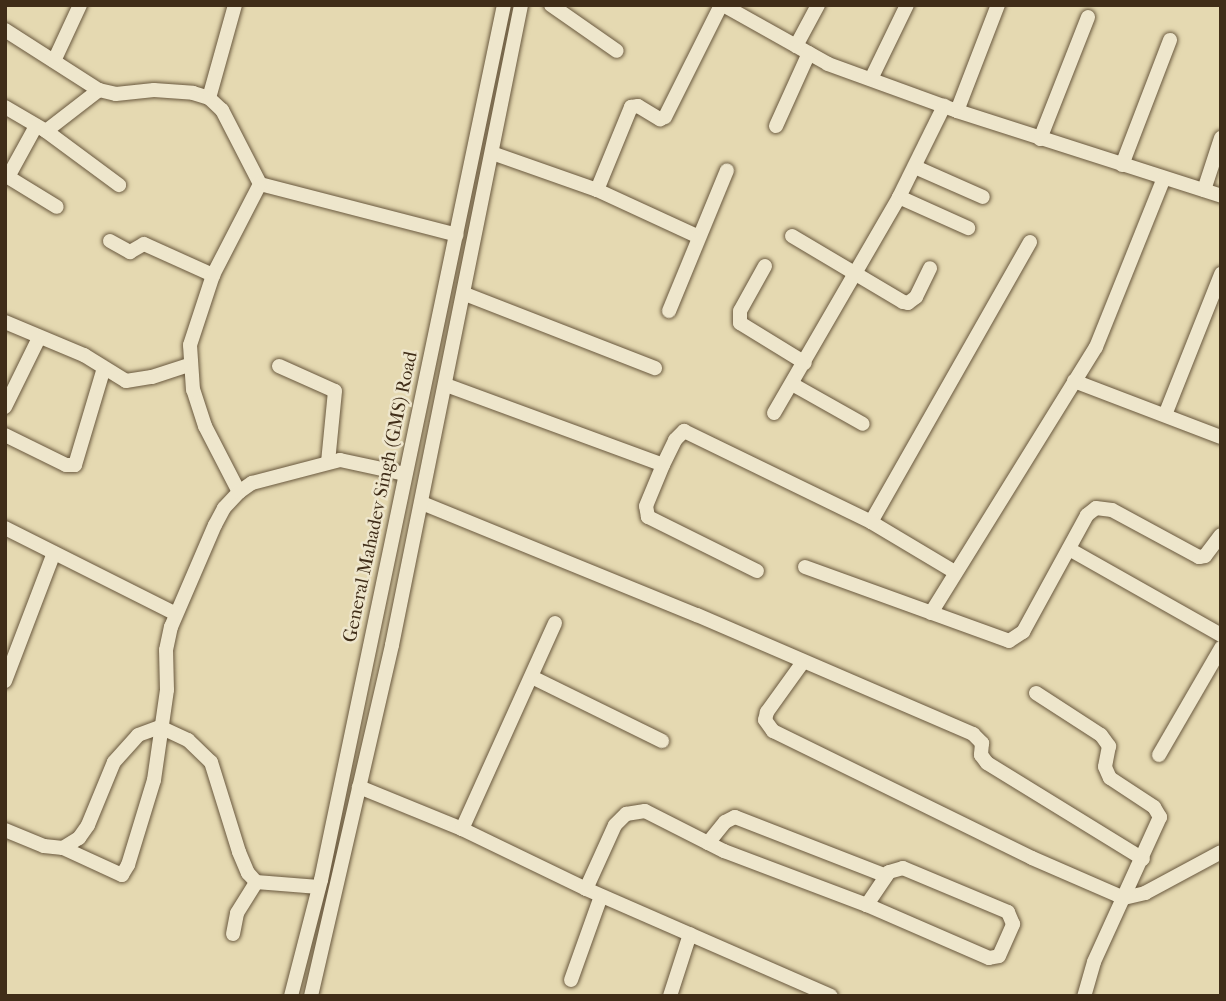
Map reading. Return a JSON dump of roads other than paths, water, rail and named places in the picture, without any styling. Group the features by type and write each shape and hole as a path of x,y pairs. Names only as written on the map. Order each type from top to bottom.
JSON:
{"street":[{"path":"54,61 80,5"},
{"path":"209,97 235,5"},
{"name":"General Mahadev Singh (GMS) Road","path":"291,996 319,887 504,5"},
{"path":"311,996 422,503 521,5"},
{"path":"551,5 617,51"},
{"path":"597,190 631,107 638,106 660,119 665,117 722,5 803,50 871,79 1040,139 1221,196"},
{"path":"776,126 818,5"},
{"path":"871,79 907,5"},
{"path":"774,413 951,109 998,5"},
{"path":"1040,139 1088,17"},
{"path":"5,30 99,90 116,94 173,90 209,97 233,125 260,184"},
{"path":"1122,164 1170,40"},
{"path":"57,207 8,177 41,129 99,90"},
{"path":"5,107 41,129 119,185"},
{"path":"1203,190 1221,138"},
{"path":"492,153 597,190 699,236"},
{"path":"915,167 983,197"},
{"path":"669,311 726,170"},
{"path":"931,613 1096,347 1164,178"},
{"path":"260,184 457,235"},
{"path":"239,492 205,426 193,390 189,365 193,329 213,275 260,184"},
{"path":"899,197 968,228"},
{"path":"792,236 908,303 916,297 930,268"},
{"path":"110,241 131,252 144,244 213,275"},
{"path":"871,522 1030,242"},
{"path":"765,266 740,311 740,323 805,363"},
{"path":"1165,415 1221,274"},
{"path":"464,294 655,368"},
{"path":"5,322 84,355 126,381 136,381 189,365"},
{"path":"5,407 38,338"},
{"path":"279,366 335,391 329,425 328,462"},
{"path":"5,435 66,465 75,465 104,368"},
{"path":"1074,381 1221,437"},
{"path":"792,384 863,424"},
{"path":"446,385 663,465"},
{"path":"757,571 648,517 646,506 663,465 675,440 684,431 871,522 955,572"},
{"path":"5,830 44,846 63,848 122,875 128,865 154,780 167,690 166,650 176,614 224,509 239,492 252,483 328,462 340,460 405,474"},
{"path":"422,503 973,734 982,743 981,755 987,763 1143,859"},
{"path":"805,567 997,638 1017,638 1087,515 1102,508 1194,555 1216,553 1221,535"},
{"path":"5,528 176,614"},
{"path":"1069,550 1221,635"},
{"path":"5,681 54,553"},
{"path":"462,829 555,623"},
{"path":"1159,755 1221,648"},
{"path":"803,662 767,712 765,720 773,731 1032,858 1124,898 1145,893 1221,852"},
{"path":"532,677 662,741"},
{"path":"1036,693 1101,735 1109,746 1105,767 1110,778 1158,812 1159,823 1094,962 1084,996"},
{"path":"63,848 79,838 88,825 114,762 138,736 160,727 188,740 211,762 239,852 248,873 256,882 319,887"},
{"path":"359,787 462,829 601,896 831,996"},
{"path":"586,889 615,825 633,810 645,811 708,843 867,905 989,958 999,956 1013,924 1008,912 902,867 894,868 886,876 867,905"},
{"path":"708,843 725,822 735,817 886,876"},
{"path":"233,934 237,913 256,882"},
{"path":"571,980 601,896"},
{"path":"670,996 690,934"}]}
